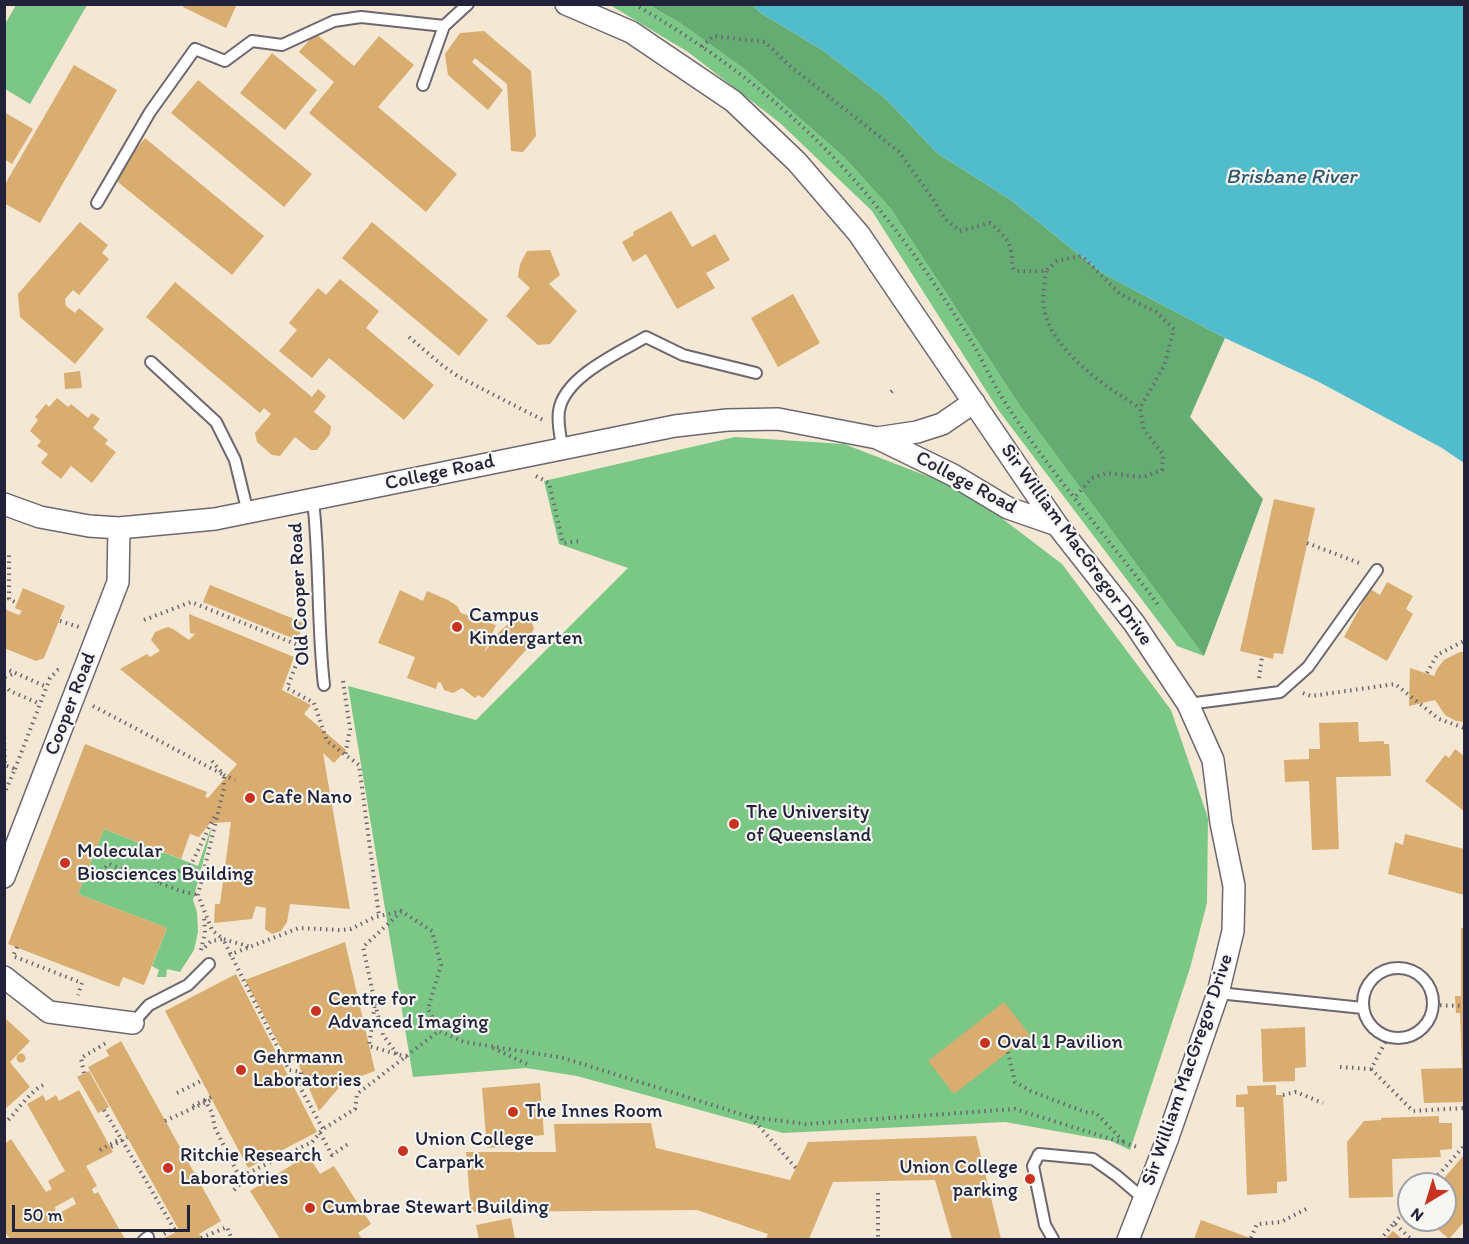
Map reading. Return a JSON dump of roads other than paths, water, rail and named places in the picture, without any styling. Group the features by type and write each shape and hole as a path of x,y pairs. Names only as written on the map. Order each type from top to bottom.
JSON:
{"street":[{"name":"Sir William MacGregor Drive","path":"566,4 632,32 733,101 797,162 859,234 1057,525 1134,623 1188,704 1213,760 1221,823 1234,886 1233,931 1218,993 1167,1140 1128,1239"},
{"name":"College Road","path":"877,438 916,432 942,424 974,402"},
{"name":"College Road","path":"4,504 40,517 89,526 119,528 215,519 675,426 778,419 877,438 953,475 1008,508 1057,525"},
{"name":"Cooper Road","path":"4,877 118,582 119,528"},
{"path":"4,977 49,1012 133,1023"}],"lane":[{"path":"423,85 444,26 468,4"},
{"path":"97,203 150,112 195,49 225,61 252,41 282,45 334,21 361,17 444,26"},
{"path":"562,448 558,413 568,392 588,371 645,337 683,355 756,373"},
{"path":"151,362 216,422 235,460 248,513"},
{"name":"Old Cooper Road","path":"313,500 318,550 320,652 324,685"},
{"path":"1188,704 1280,692 1308,667 1377,570"},
{"path":"133,1023 149,1005 188,985 209,964"},
{"path":"1400,967 1412,970 1427,982 1434,1005 1427,1023 1419,1032 1400,1038 1388,1036 1372,1026 1364,1008 1363,996 1371,980 1381,972 1400,967"},
{"path":"1218,993 1364,1008"},
{"path":"1053,1239 1045,1225 1034,1166 1039,1154 1093,1159 1144,1199"}],"water":[{"name":"Brisbane River","path":"752,5 1464,5 1464,463 1442,448 1317,381 1225,338 1102,273 1011,200 937,153 886,99 824,51 761,13"}],"place":[{"name":"Campus Kindergarten","path":"457,627"},
{"name":"Cafe Nano","path":"250,798"},
{"name":"The University of Queensland","path":"734,824"},
{"name":"Molecular Biosciences Building","path":"65,863"},
{"name":"Centre for Advanced Imaging","path":"316,1011"},
{"name":"Oval 1 Pavilion","path":"985,1043"},
{"name":"Gehrmann Laboratories","path":"241,1070"},
{"name":"The Innes Room","path":"513,1112"},
{"name":"Union College Carpark","path":"403,1151"},
{"name":"Ritchie Research Laboratories","path":"168,1168"},
{"name":"Union College parking","path":"1030,1179"},
{"name":"Cumbrae Stewart Building","path":"310,1208"}]}
